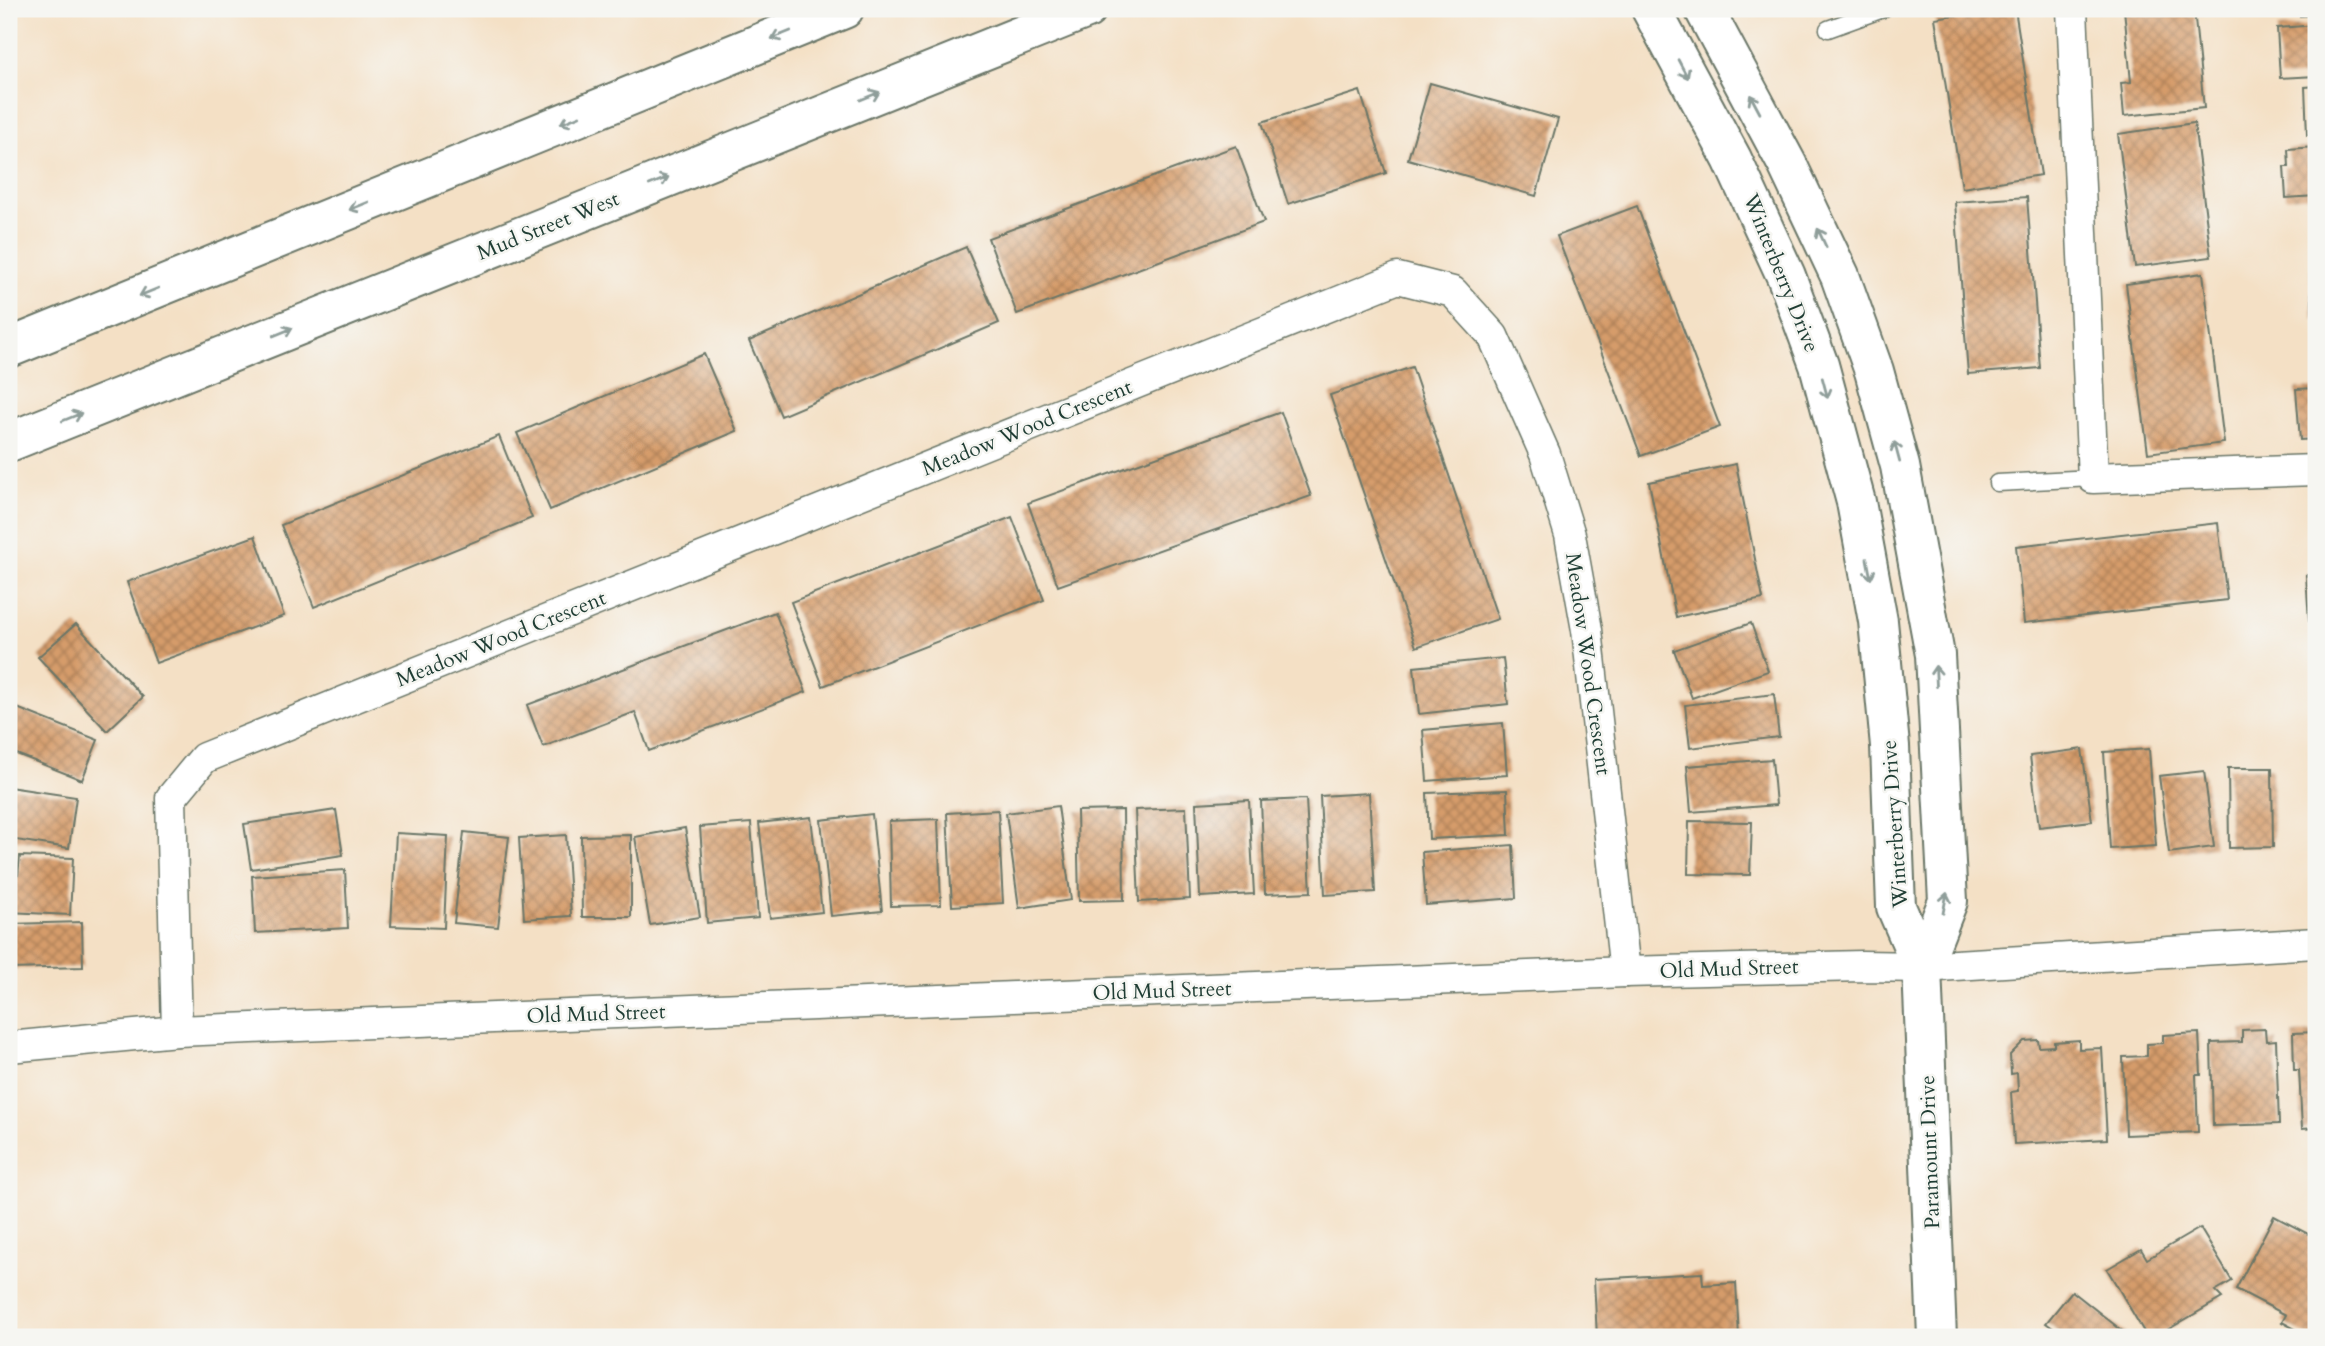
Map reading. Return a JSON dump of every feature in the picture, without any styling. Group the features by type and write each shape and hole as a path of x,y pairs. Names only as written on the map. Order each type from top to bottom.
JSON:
{"street":[{"path":"9,348 844,9"},
{"name":"Mud Street West","path":"9,442 1087,9"},
{"name":"Winterberry Drive","path":"1651,9 1732,159 1786,276 1819,365 1856,502 1878,621 1890,746 1896,907 1922,967"},
{"name":"Winterberry Drive","path":"1704,9 1787,164 1840,276 1874,371 1900,466 1935,655 1948,901 1922,967"},
{"path":"2072,9 2092,478 2316,470"},
{"name":"Meadow Wood Crescent","path":"177,1031 171,798 204,758 1398,278 1453,292 1493,336 1545,454 1570,535 1587,630 1625,972"},
{"name":"Old Mud Street","path":"9,1047 177,1031 1625,972 1922,967 2316,943"},
{"name":"Paramount Drive","path":"1922,967 1937,1337"}],"lane":[{"path":"1828,29 1883,9"},
{"path":"1997,483 2092,478"}],"building":[{"path":"1994,9 2015,9 2041,175 1962,188 1935,18"},
{"path":"2124,9 2194,9 2204,108 2124,116 2121,83 2131,82"},
{"path":"2300,9 2316,9 2316,15 2300,16"},
{"path":"2316,25 2316,76 2280,78 2277,28"},
{"path":"1430,83 1558,119 1536,196 1408,159"},
{"path":"2316,86 2316,135 2307,135 2305,87"},
{"path":"1360,91 1386,173 1288,204 1262,122"},
{"path":"2194,123 2211,257 2135,267 2118,134"},
{"path":"1236,146 1264,222 1017,314 988,238"},
{"path":"2316,147 2316,196 2286,198 2284,167 2289,167 2288,149"},
{"path":"2027,197 2040,368 1968,374 1955,202"},
{"path":"2316,205 2316,256 2313,257 2310,206"},
{"path":"1637,206 1720,427 1641,456 1557,236"},
{"path":"966,247 999,323 781,416 749,341"},
{"path":"2310,268 2316,268 2316,318 2313,319"},
{"path":"2203,273 2224,443 2148,453 2126,284"},
{"path":"704,354 737,431 550,510 517,433"},
{"path":"1412,367 1498,619 1416,647 1330,395"},
{"path":"2316,388 2316,439 2300,440 2296,389"},
{"path":"1281,412 1311,496 1058,586 1028,503"},
{"path":"499,436 532,518 314,607 281,525"},
{"path":"1736,464 1763,599 1676,617 1649,482"},
{"path":"1012,517 1044,600 823,686 791,602"},
{"path":"2218,523 2227,600 2024,623 2016,546"},
{"path":"255,536 284,616 156,663 127,582"},
{"path":"2306,575 2316,575 2316,621 2309,621"},
{"path":"775,612 806,692 649,751 635,712 543,747 527,705"},
{"path":"1751,623 1768,671 1692,698 1674,650"},
{"path":"76,624 143,697 107,731 38,657"},
{"path":"1503,658 1508,704 1419,714 1414,667"},
{"path":"1774,694 1779,737 1690,748 1685,705"},
{"path":"12,706 98,740 82,780 9,751 9,715"},
{"path":"1503,723 1507,775 1427,781 1423,730"},
{"path":"2082,749 2092,821 2039,827 2030,756"},
{"path":"2149,749 2156,846 2110,849 2104,752"},
{"path":"1772,759 1776,805 1691,812 1687,766"},
{"path":"2228,768 2272,768 2273,847 2229,848"},
{"path":"2204,771 2214,847 2169,853 2159,776"},
{"path":"9,787 76,797 69,848 9,839"},
{"path":"1507,790 1509,835 1429,839 1427,793"},
{"path":"1369,793 1375,892 1325,895 1320,796"},
{"path":"1306,799 1311,892 1265,894 1261,801"},
{"path":"1249,800 1254,894 1200,897 1196,803"},
{"path":"1058,806 1071,900 1019,908 1006,813"},
{"path":"1186,808 1190,899 1139,902 1135,810"},
{"path":"336,810 343,855 251,869 244,824"},
{"path":"998,810 1003,903 952,906 947,813"},
{"path":"1123,810 1124,900 1079,901 1077,811"},
{"path":"872,814 882,911 831,916 821,820"},
{"path":"811,817 822,912 770,918 759,823"},
{"path":"938,819 941,905 891,906 889,821"},
{"path":"1689,821 1752,822 1750,875 1688,874"},
{"path":"751,823 758,918 707,923 700,827"},
{"path":"685,828 700,917 650,925 635,837"},
{"path":"464,832 509,837 498,927 454,923"},
{"path":"396,833 448,836 444,928 391,926"},
{"path":"566,835 571,916 524,919 519,838"},
{"path":"631,835 631,917 582,917 581,836"},
{"path":"1513,845 1516,898 1426,905 1422,852"},
{"path":"20,856 73,858 70,915 9,912 9,875 18,875"},
{"path":"345,870 348,928 255,933 252,876"},
{"path":"82,922 83,967 9,969 9,924"},
{"path":"2265,1029 2266,1041 2276,1040 2279,1124 2213,1126 2211,1043 2242,1042 2242,1030"},
{"path":"2316,1032 2316,1128 2302,1129 2299,1070 2294,1070 2293,1033"},
{"path":"2199,1033 2201,1075 2196,1075 2198,1132 2126,1135 2123,1057 2147,1056 2147,1044 2163,1043 2163,1035"},
{"path":"2038,1040 2039,1047 2054,1046 2054,1042 2079,1040 2079,1049 2102,1048 2107,1139 2014,1144 2011,1092 2018,1091 2017,1073 2011,1074 2010,1055 2024,1041"},
{"path":"2274,1216 2316,1238 2316,1337 2310,1337 2282,1322 2286,1315 2236,1289"},
{"path":"2200,1228 2232,1281 2215,1291 2222,1298 2155,1337 2147,1337 2107,1269 2141,1249 2147,1259"},
{"path":"1702,1273 1703,1285 1736,1283 1739,1337 1597,1337 1594,1279"},
{"path":"2072,1291 2130,1337 2065,1337 2046,1323"}]}
